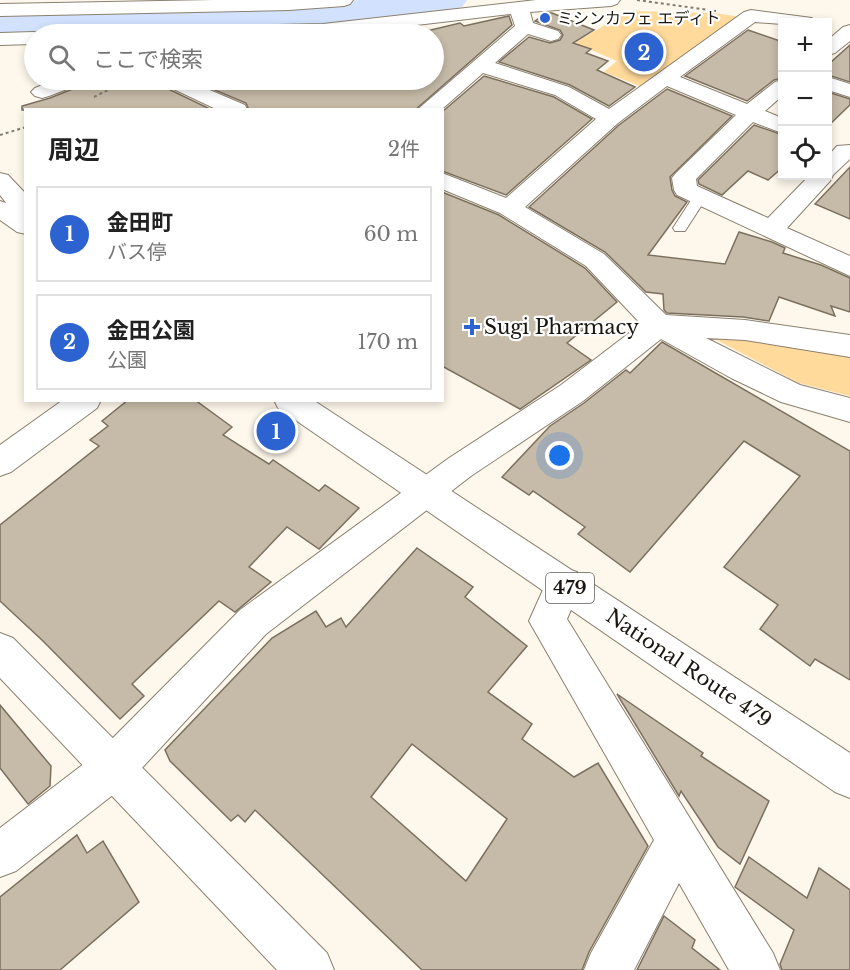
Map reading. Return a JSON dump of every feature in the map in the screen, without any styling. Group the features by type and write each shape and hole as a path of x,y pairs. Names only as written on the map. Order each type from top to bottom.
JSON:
{"main road":[{"path":"37,9 67,2 102,0"},
{"path":"0,10 269,4 344,0"},
{"path":"410,24 522,17 570,2 611,0"},
{"path":"509,208 610,118 751,16 778,18"},
{"path":"522,17 551,35"},
{"path":"429,108 480,65 522,17"},
{"path":"832,45 843,34"},
{"path":"3,39 24,40"},
{"path":"480,65 562,91 610,118"},
{"path":"665,78 778,124"},
{"path":"832,85 850,92"},
{"path":"42,92 47,90"},
{"path":"192,90 233,108"},
{"path":"778,90 750,113 684,178 686,190 850,267"},
{"path":"832,163 841,149"},
{"path":"0,180 19,202 24,218"},
{"path":"771,230 818,180"},
{"path":"444,181 509,208 595,260 659,325 741,370 792,394 850,410"},
{"path":"0,209 24,224"},
{"path":"0,220 24,225"},
{"path":"0,855 113,768 253,622 426,493 572,393 659,325 745,330 850,346"},
{"path":"0,463 83,402"},
{"name":"National Route 479","path":"292,402 850,777"},
{"path":"564,584 548,621 756,970"},
{"path":"0,651 309,970"},
{"path":"608,970 679,839"}],"lane":[{"path":"680,228 700,197"}],"path":[{"path":"637,0 751,16"},
{"path":"89,99 107,90"},
{"path":"0,135 24,127"}],"shaded area":[{"path":"628,11 713,13 742,17 642,87 604,72 617,61 575,43"},
{"path":"707,335 758,337 850,355 850,396 799,383"}],"building":[{"path":"547,13 594,30 573,43 591,49 586,53 608,61 597,70 635,87 609,106 570,85 499,62 529,37 550,43 560,40 563,35 560,30 535,21"},
{"path":"509,16 512,25 444,85 444,27 460,23 464,26"},
{"path":"748,30 778,40 778,79 747,101 685,76"},
{"path":"850,45 850,82 832,76 832,61"},
{"path":"484,76 554,97 592,119 506,195 444,172 444,110"},
{"path":"667,89 732,116 670,177 675,196 687,202 648,255 725,264 739,232 772,242 785,248 783,253 821,265 850,278 850,312 831,306 835,316 779,297 769,321 743,317 667,313 664,310 663,294 646,292 605,252 529,207 619,125"},
{"path":"70,90 170,90 208,108 24,108 22,110 22,106"},
{"path":"215,90 438,90 417,108 248,108 246,103"},
{"path":"832,93 850,99 850,105 832,122"},
{"path":"754,125 778,133 778,171 768,180 748,171 722,195 699,184 698,180"},
{"path":"850,167 850,219 815,204"},
{"path":"444,193 499,215 585,268 617,302 567,343 591,360 520,409 444,367"},
{"path":"662,342 850,451 850,680 815,659 810,666 760,629 778,605 724,567 800,476 744,441 630,572 578,534 585,527 533,491 529,495 502,477 550,426 626,370 630,373"},
{"path":"126,402 198,402 232,427 223,435 269,464 273,460 319,491 325,485 359,508 319,549 287,527 249,567 271,582 235,612 219,601 132,684 144,696 120,719 0,601 0,525 99,446 90,440 108,426 102,421"},
{"path":"417,548 473,587 465,597 527,646 488,692 532,724 522,739 574,777 598,763 648,846 589,952 582,970 422,970 255,810 245,822 238,815 231,821 170,761 165,750 272,638 316,611 326,627 341,618 346,627","holes":["412,744 507,819 466,881 371,797"]},
{"path":"617,694 703,753 701,756 769,801 740,864 718,847 681,791 679,796"},
{"path":"0,705 51,766 50,786 28,804 0,768"},
{"path":"77,835 87,853 103,841 139,902 60,970 0,970 0,897"},
{"path":"749,857 807,898 819,868 850,890 850,970 782,970 780,964 794,930 735,887"},
{"path":"664,916 695,940 692,948 720,970 637,970"}],"waterway":[{"path":"80,24 241,20 319,15 450,0"},
{"path":"0,26 24,25"}],"place":[{"name":"ミシンカフェ エディト","path":"545,18"},
{"name":"金田公園","path":"644,52"},
{"name":"Sugi Pharmacy","path":"472,327"},
{"name":"金田町","path":"276,431"}]}
